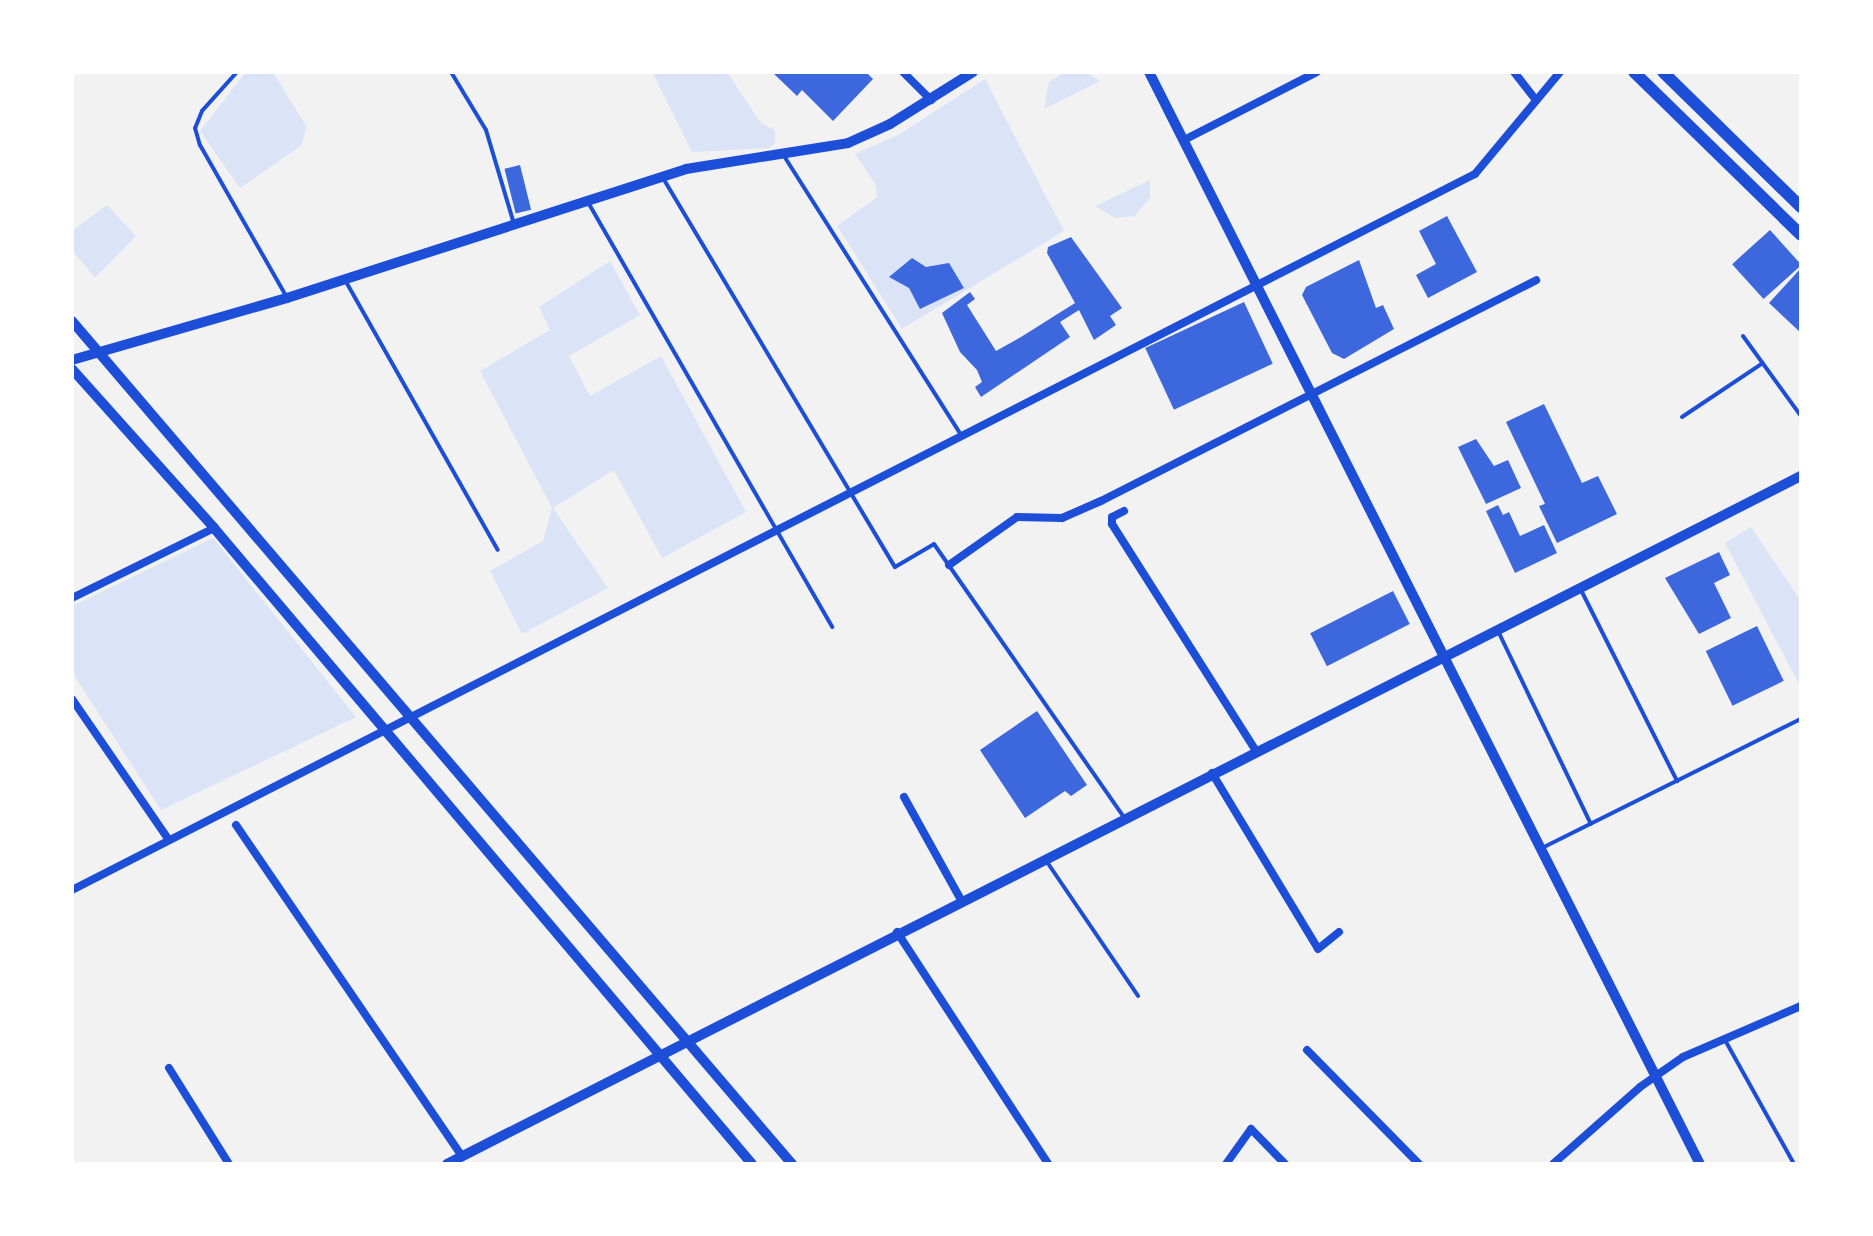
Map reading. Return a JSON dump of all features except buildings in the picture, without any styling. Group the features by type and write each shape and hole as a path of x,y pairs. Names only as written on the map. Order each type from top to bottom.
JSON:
{"main road":[{"path":"1634,72 1801,235"},
{"path":"1663,72 1801,207"}],"street":[{"path":"903,72 931,100"},
{"path":"72,360 345,280 662,176 784,156 862,137 931,100 973,72"},
{"path":"1149,72 1700,1164"},
{"path":"1184,140 1317,72"},
{"path":"1514,72 1536,100"},
{"path":"72,890 411,719 960,433 1482,170 1560,72"},
{"path":"949,565 1017,517 1062,518 1536,280"},
{"path":"72,321 792,1164"},
{"path":"72,369 214,528 383,733 752,1164"},
{"path":"447,1164 686,1039 1801,476"},
{"path":"1124,511 1112,517 1112,524 1256,751"},
{"path":"72,598 214,528"},
{"path":"72,699 169,840"},
{"path":"1212,773 1318,949 1339,932"},
{"path":"904,797 961,900"},
{"path":"236,825 462,1156"},
{"path":"897,932 1048,1164"},
{"path":"1553,1164 1656,1076 1724,1036 1801,1006"},
{"path":"1307,1050 1419,1164"},
{"path":"169,1068 229,1164"},
{"path":"1226,1164 1251,1129 1285,1164"}],"lane":[{"path":"237,72 202,111 195,128 200,145 287,298"},
{"path":"451,72 486,130 514,225"},
{"path":"784,156 960,433"},
{"path":"662,176 895,567 934,544 1124,817"},
{"path":"588,201 774,531 832,627"},
{"path":"345,280 498,550"},
{"path":"1743,336 1801,416"},
{"path":"1682,417 1763,363"},
{"path":"1579,588 1677,781"},
{"path":"1497,628 1591,824"},
{"path":"1540,848 1801,719"},
{"path":"1044,858 1138,996"},
{"path":"1724,1036 1794,1164"}],"shaded area":[{"path":"246,72 273,72 306,126 302,145 240,188 200,131"},
{"path":"652,72 727,72 761,123 775,130 775,143 770,148 692,152"},
{"path":"1065,72 1085,72 1100,81 1044,109 1049,82"},
{"path":"985,79 1064,231 902,329 837,226 877,197 876,185 855,154 898,135"},
{"path":"1150,180 1150,198 1135,216 1115,218 1095,206"},
{"path":"107,205 136,236 95,278 72,250 72,231"},
{"path":"610,261 640,315 569,356 590,396 661,356 746,512 662,558 614,470 553,508 608,588 522,634 490,571 543,541 552,508 480,371 550,330 539,307"},
{"path":"1751,527 1801,601 1801,688 1725,543"},
{"path":"213,538 356,717 161,810 72,672 72,606"}]}
